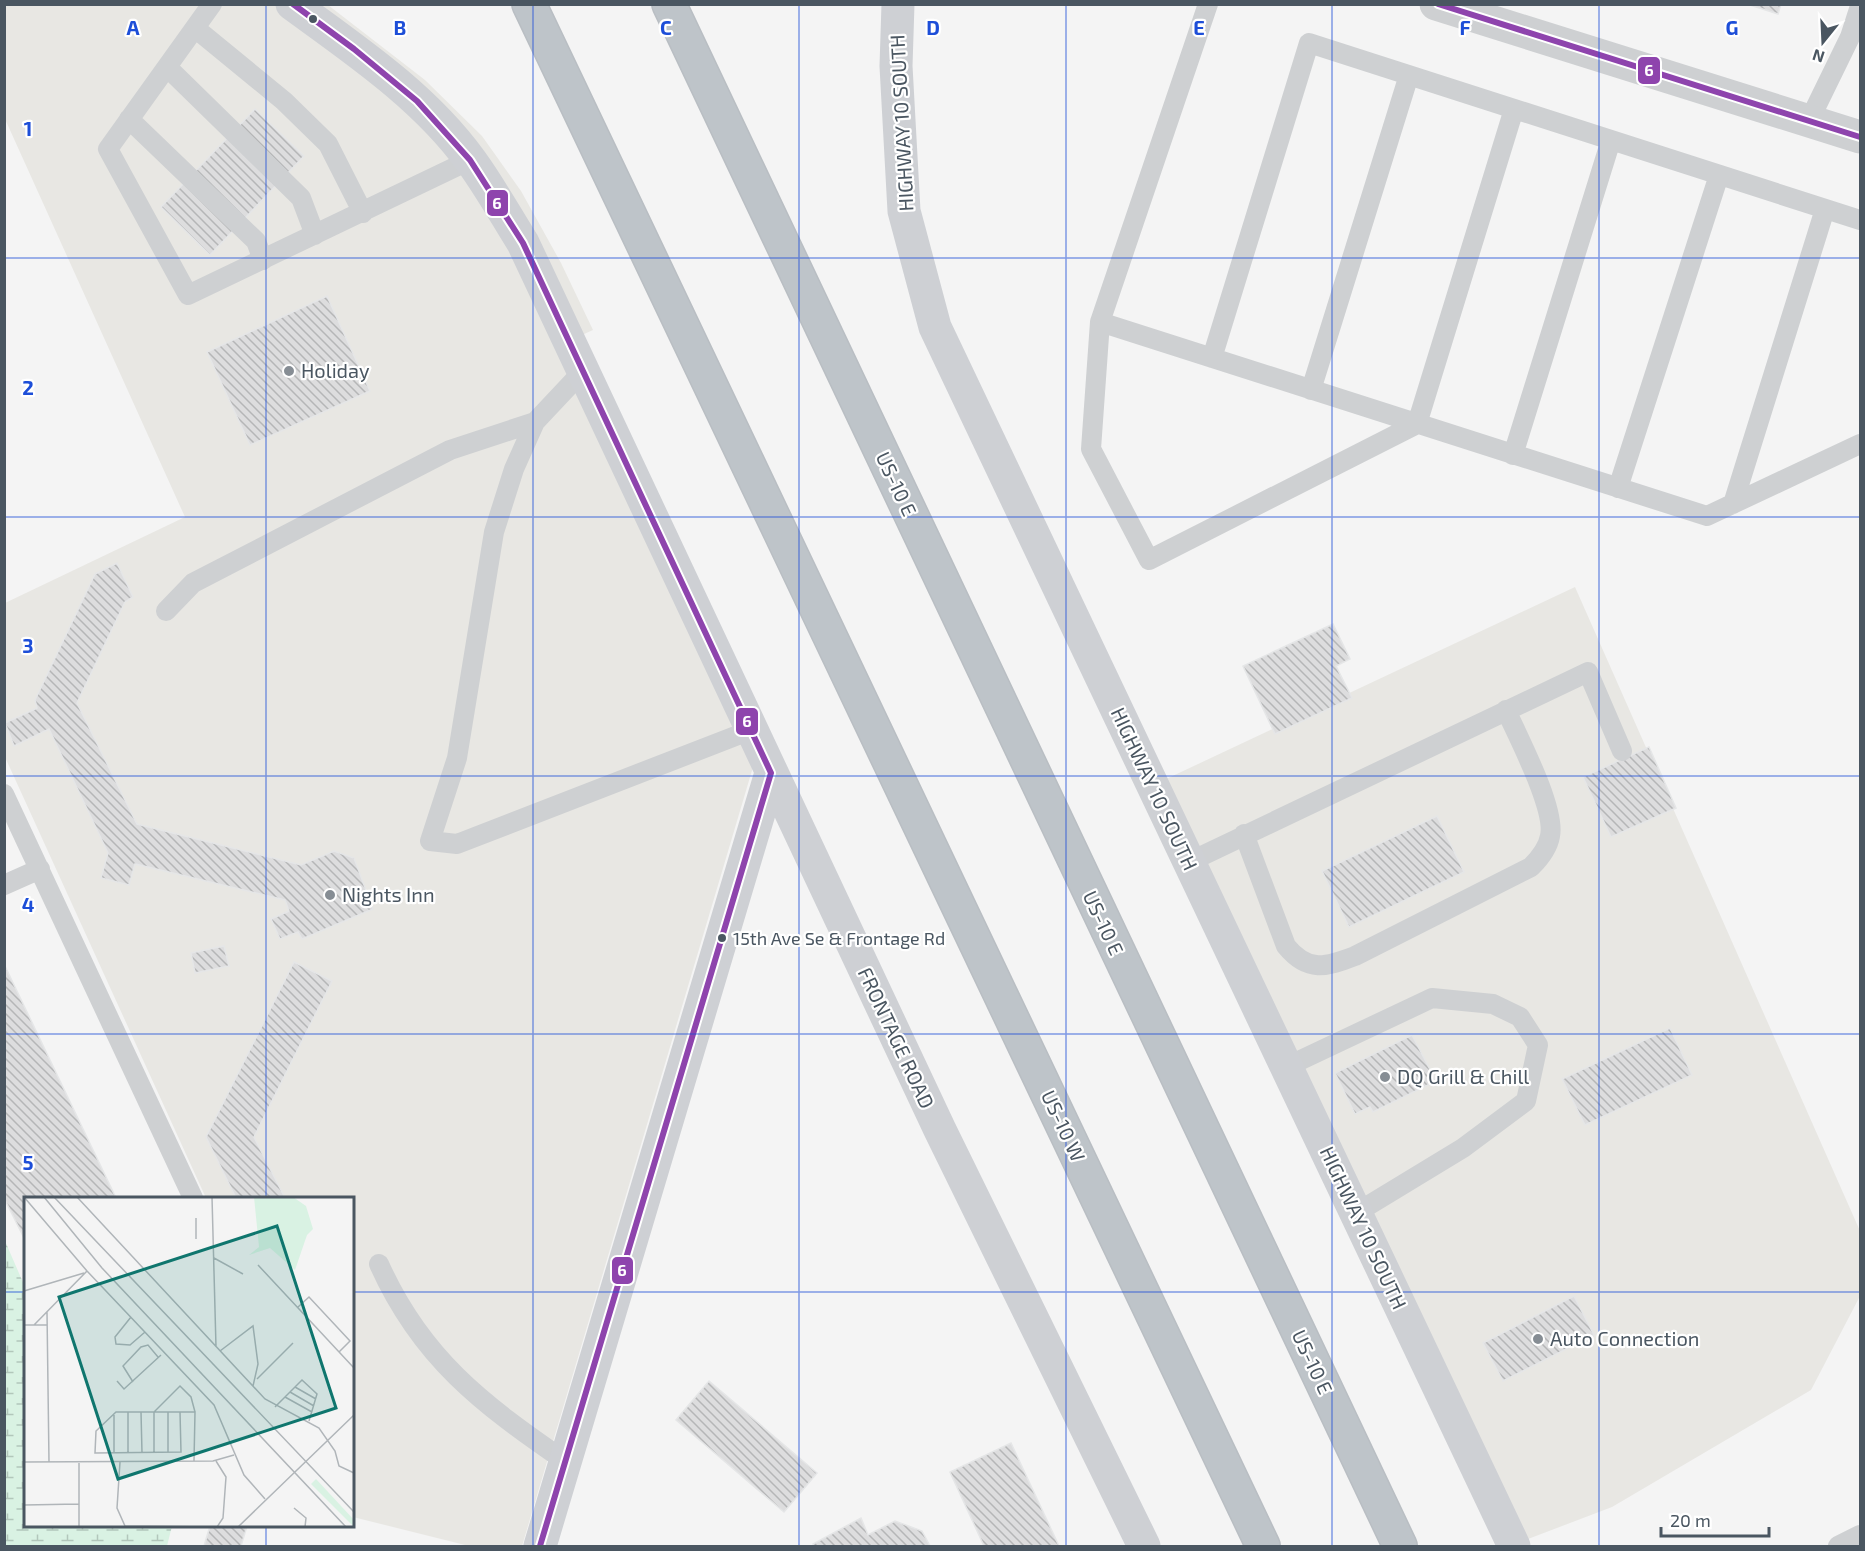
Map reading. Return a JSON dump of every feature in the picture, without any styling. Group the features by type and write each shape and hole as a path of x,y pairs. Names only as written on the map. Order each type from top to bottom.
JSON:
{"highway":[{"name":"US-10 W","path":"529,4 1263,1546"},
{"name":"US-10 E","path":"669,4 1400,1546"}],"street":[{"name":"FRONTAGE ROAD","path":"292,4 354,49 417,101 470,160 523,243 940,1130 1144,1546"},
{"name":"HIGHWAY 10 SOUTH","path":"898,4 896,66 904,211 934,327 1514,1546"},
{"path":"1436,4 1860,137"},
{"path":"540,1546 771,773"}],"lane":[{"path":"212,4 108,149 188,295 470,160"},
{"path":"1208,4 1100,322 1090,449 1149,560 1417,424 1514,109"},
{"path":"1809,121 1850,37 1860,6"},
{"path":"195,28 284,101 328,144 363,213"},
{"path":"1212,358 1309,43 1860,220"},
{"path":"167,67 301,198 315,235"},
{"path":"1311,390 1409,75"},
{"path":"129,119 256,241 263,260"},
{"path":"1514,455 1611,140"},
{"path":"1618,488 1719,175"},
{"path":"1733,504 1825,208"},
{"path":"1100,322 1707,516 1860,444"},
{"path":"582,372 535,422 514,469 494,532 457,758 430,841 457,844 751,730"},
{"path":"166,611 193,583 439,455 535,422"},
{"path":"1189,862 1588,672 1622,751"},
{"path":"1244,834 1286,946 1295,957 1325,967 1355,956 1531,867 1541,856 1550,836 1551,820 1540,788 1506,710"},
{"path":"4,794 193,1197"},
{"path":"4,885 40,869"},
{"path":"1286,1067 1432,998 1493,1004 1520,1017 1538,1045 1526,1101 1463,1148 1356,1214"},
{"path":"379,1264 395,1301 461,1383 505,1420 565,1461"},
{"path":"1838,1546 1860,1535"}],"shaded area":[{"path":"4,5 328,5 425,80 482,136 521,191 561,263 593,330 560,345 753,767 522,1546 469,1546 354,1517 354,1197 206,1197 5,757 5,603 185,517 5,119"},
{"path":"1575,587 1860,1231 1860,1296 1811,1390 1612,1507 1528,1539 1164,780"}],"green space":[{"path":"5,1241 24,1285 24,1527 172,1527 167,1546 5,1546"}],"building":[{"path":"1747,4 1781,4 1778,14"},
{"path":"255,109 304,156 210,255 161,207"},
{"name":"Holiday","path":"327,296 370,391 250,445 207,352"},
{"path":"117,563 133,597 125,602 77,703 137,824 301,865 334,851 354,858 373,909 302,939 298,932 280,939 271,919 289,911 285,900 135,864 129,885 101,878 108,853 49,729 14,746 5,723 37,708 35,700 95,574"},
{"path":"1333,624 1350,659 1336,666 1352,698 1275,734 1243,666"},
{"path":"1649,747 1676,808 1611,837 1583,777"},
{"path":"1437,816 1464,872 1349,927 1322,871"},
{"path":"224,946 229,966 195,973 191,953"},
{"path":"294,962 332,981 254,1137 284,1197 236,1197 206,1137"},
{"path":"4,964 116,1197 24,1197 24,1238 4,1198"},
{"path":"1670,1028 1692,1075 1585,1125 1562,1079"},
{"name":"DQ Grill & Chill","path":"1412,1035 1436,1081 1373,1112 1370,1107 1355,1114 1335,1073"},
{"name":"Auto Connection","path":"1574,1296 1594,1335 1503,1381 1483,1343"},
{"path":"709,1381 817,1473 784,1512 676,1420"},
{"path":"1011,1443 1059,1546 984,1546 950,1472"},
{"path":"861,1518 868,1535 895,1521 922,1531 930,1546 814,1546 813,1544"},
{"path":"210,1527 247,1527 241,1546 204,1546"}],"transit line":[{"name":"6","path":"293,4 354,49 417,101 470,160 523,243 771,773 540,1546"},
{"name":"6","path":"1438,4 1860,137"}],"place":[{"name":"Holiday","path":"289,371"},
{"name":"Nights Inn","path":"330,895"},
{"name":"15th Ave Se & Frontage Rd","path":"722,938"},
{"name":"DQ Grill & Chill","path":"1385,1077"},
{"name":"Auto Connection","path":"1538,1339"}]}
